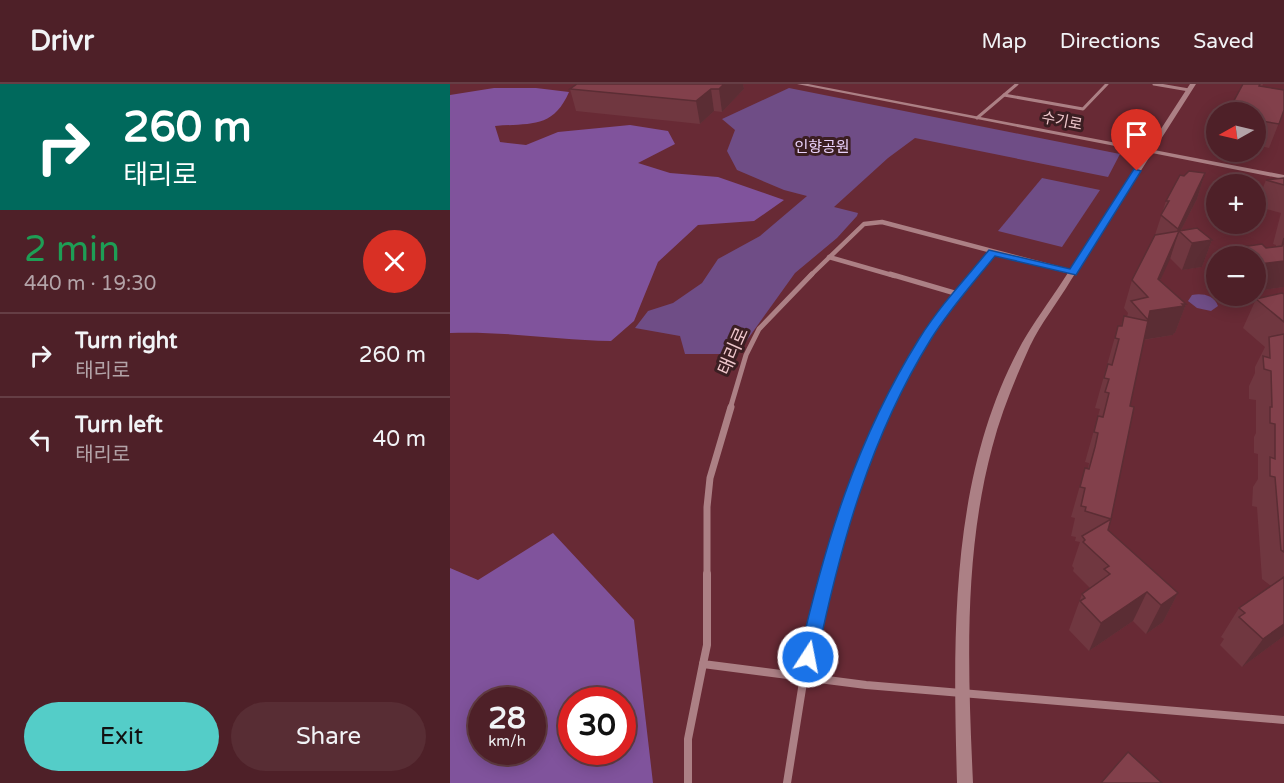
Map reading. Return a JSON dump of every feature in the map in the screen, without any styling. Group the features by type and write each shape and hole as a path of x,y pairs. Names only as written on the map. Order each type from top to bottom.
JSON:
{"street":[{"name":"수기로","path":"800,84 1284,177"},
{"path":"977,118 1017,84"},
{"path":"1004,95 1083,109 1107,84"},
{"path":"965,783 961,692 966,553 974,495 988,442 1009,376 1027,343 1191,87 1154,84"},
{"name":"태리로","path":"688,783 688,739 706,645 708,492 737,379 759,329 772,313 864,224 876,221 1072,272"},
{"path":"787,783 804,677 825,577 847,503 866,453 905,372 925,339 993,252"},
{"path":"829,257 958,294"},
{"path":"704,664 866,685 1284,720"}],"green space":[{"name":"인향공원","path":"789,88 1120,154 1108,177 915,138 888,158 834,207 858,213 837,238 795,273 737,354 685,354 680,336 635,328 648,311 673,303 702,283 718,259 760,236 807,196 784,190 737,170 727,151 735,130 722,119"},
{"path":"1042,178 1100,190 1062,247 998,231"},
{"path":"1200,294 1206,296 1206,306 1218,306 1211,311 1197,308 1188,301 1192,295"}],"shaded area":[{"path":"494,88 536,88 569,92 563,104 548,118 530,124 495,126 500,142 526,145 558,132 630,125 668,131 675,144 638,163 670,173 718,177 784,200 754,221 698,225 658,262 634,321 611,341 490,333 450,333 450,95"},
{"path":"553,533 634,620 653,783 450,783 450,568 478,580"}],"building":[{"path":"577,84 724,84 719,89 711,89 696,101 570,89"},
{"path":"1243,84 1260,84 1259,86 1284,90 1284,110 1279,124 1266,122 1266,102 1233,102"},
{"path":"1189,171 1205,173 1178,229 1161,215 1180,175 1184,176"},
{"path":"1284,178 1284,185 1266,180"},
{"path":"1197,228 1212,240 1192,243 1179,231"},
{"path":"1179,231 1158,279 1186,304 1150,311 1148,320 1131,301 1148,297 1132,280 1155,235"},
{"path":"1284,238 1284,261 1266,263 1266,248 1282,246"},
{"path":"1284,294 1284,322 1265,306 1266,297"},
{"path":"1124,316 1148,321 1130,406 1134,407 1111,519 1085,511 1086,507 1081,506 1085,488 1080,487 1085,468 1089,469 1095,447 1098,433 1094,432 1098,416 1103,417 1109,393 1105,392 1109,379 1104,378 1108,364 1112,365 1119,339 1115,338 1118,326 1122,326"},
{"path":"1284,334 1284,552 1281,550 1275,477 1270,476 1270,457 1275,459 1275,424 1270,423 1271,371 1264,369 1263,356 1270,358 1269,337"},
{"path":"1111,519 1108,530 1178,593 1161,605 1147,592 1101,623 1080,601 1085,598 1082,594 1110,574 1104,569 1109,566 1083,542 1085,540 1082,536"},
{"path":"1284,577 1284,624 1263,639 1239,617 1245,613 1239,608"},
{"path":"1128,752 1162,783 1101,783"}],"route":[{"path":"808,657 825,577 847,503 885,412 925,339 948,306 993,252 1072,272 1137,171"}]}
